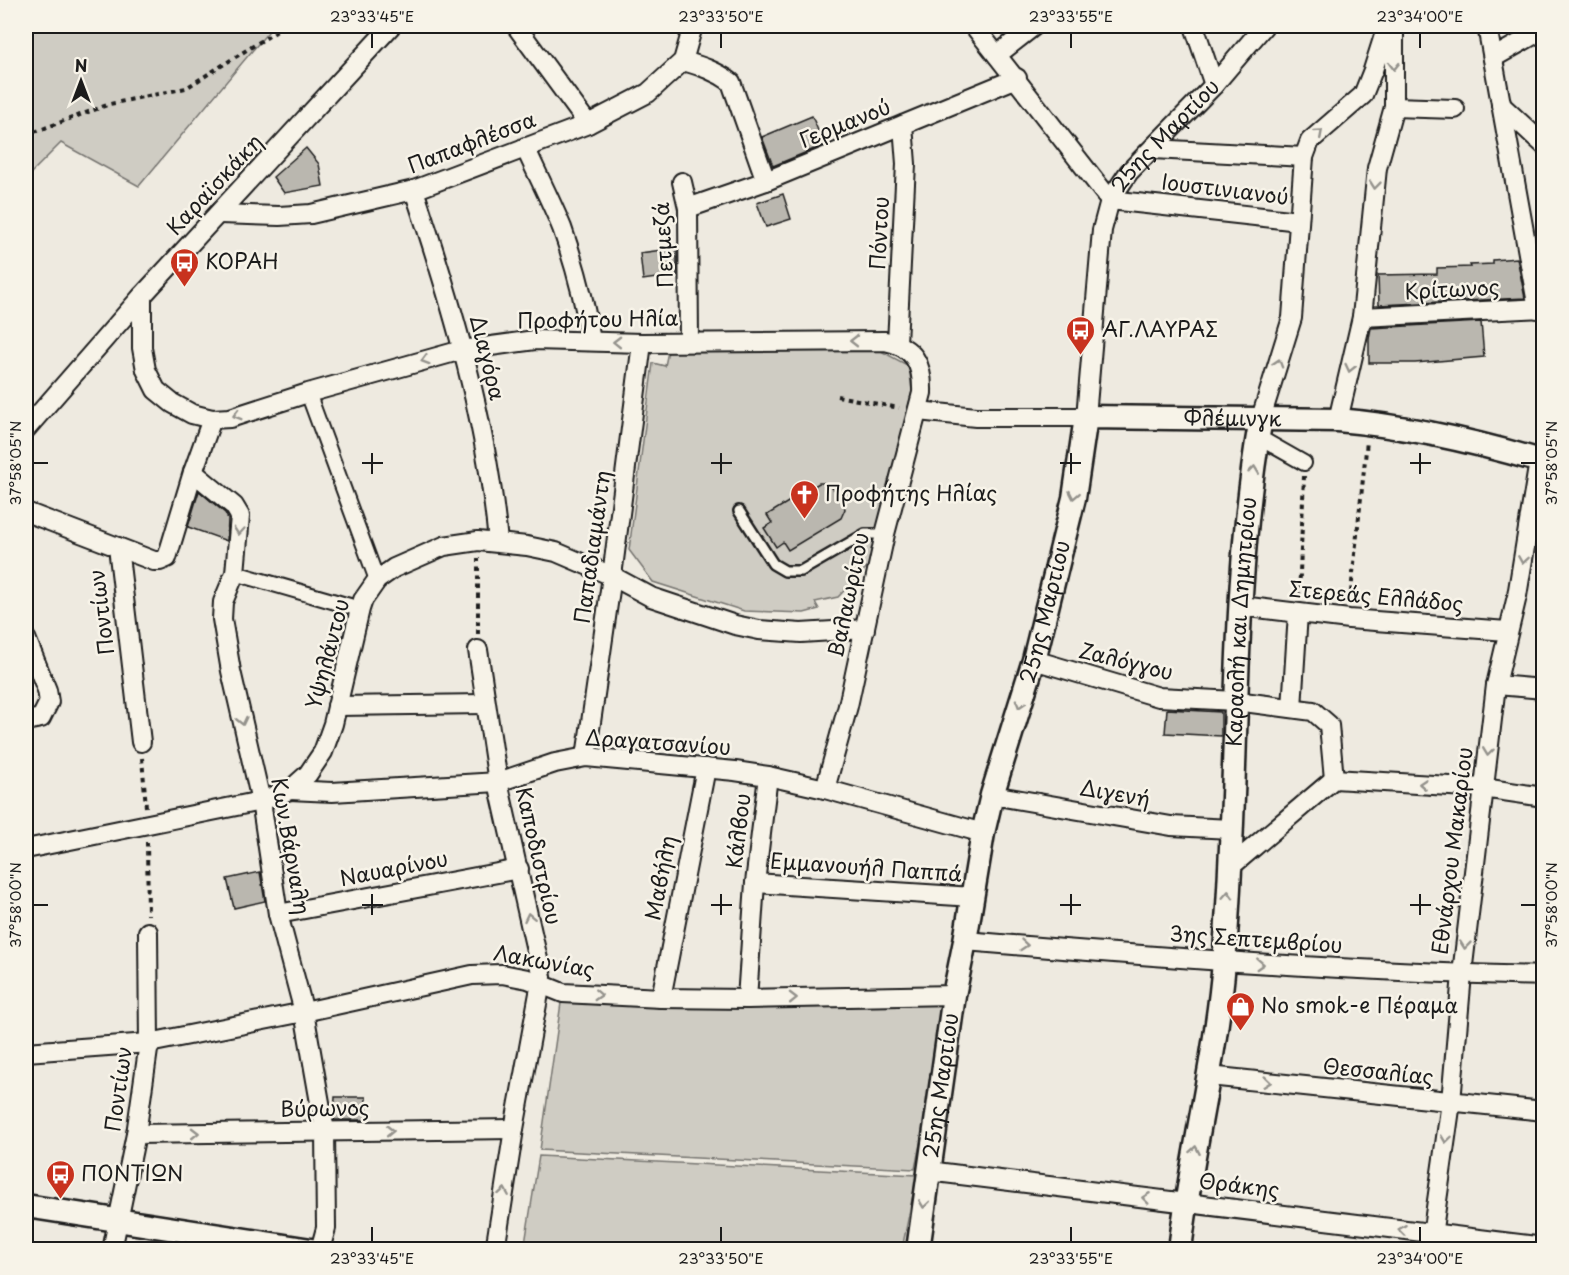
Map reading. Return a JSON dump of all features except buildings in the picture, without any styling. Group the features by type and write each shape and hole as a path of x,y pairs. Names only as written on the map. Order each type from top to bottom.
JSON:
{"street":[{"name":"Καραϊσκάκη","path":"26,429 142,296 391,26"},
{"path":"516,26 588,124"},
{"path":"693,26 683,61 719,73 730,82 766,181"},
{"path":"974,26 1017,78 1110,200"},
{"path":"997,55 1034,26"},
{"path":"1194,26 1214,85"},
{"name":"25ης Μαρτίου","path":"918,1250 954,995 983,833 992,795 1034,660 1074,498 1086,417 1102,230 1110,200 1129,172 1214,85 1264,26"},
{"name":"Καραολή και Δημητρίου","path":"1180,1250 1185,1203 1214,1048 1224,962 1246,533 1259,428 1292,318 1304,157 1310,141 1363,95 1387,26"},
{"path":"1338,420 1362,317 1377,168 1394,107 1394,26"},
{"path":"1487,26 1541,308"},
{"path":"1493,58 1544,29"},
{"name":"Παπαφλέσσα","path":"220,214 279,216 311,214 414,190 588,124 648,93 683,61"},
{"name":"Γερμανού","path":"688,208 766,181 1017,78"},
{"path":"1501,105 1544,145"},
{"path":"1394,107 1455,109"},
{"name":"Πόντου","path":"897,344 906,164 903,125"},
{"path":"525,147 561,226 576,269 586,308 591,341"},
{"path":"1153,149 1304,157"},
{"name":"Πετμεζά","path":"682,182 688,208 689,341"},
{"name":"Διαγόρα","path":"414,190 440,269 462,350 493,491 498,542"},
{"name":"Ιουστινιανού","path":"1110,200 1299,221"},
{"name":"Προφήτου Ηλία","path":"142,296 142,348 146,370 156,390 172,403 192,414 212,419 230,418 308,393 462,350 535,340 885,341 897,344"},
{"name":"Κρίτωνος","path":"1362,317 1541,308"},
{"name":"Παπαδιαμάντη","path":"586,757 642,342"},
{"path":"897,344 914,356 919,366 922,387 918,411"},
{"path":"308,393 376,580"},
{"name":"Φλέμινγκ","path":"918,411 976,417 1086,417 1259,428 1338,420 1369,423 1472,443 1541,462"},
{"name":"Βαλαωρίτου","path":"825,789 848,706 885,534 918,411"},
{"path":"26,512 154,561 167,558 212,419"},
{"path":"1259,428 1304,463"},
{"name":"Εθνάρχου Μακαρίου","path":"1431,1241 1451,1102 1462,974 1496,685 1517,596 1541,462"},
{"name":"Κων.Βάρναλη","path":"193,472 234,506 240,516 235,573 223,603 222,619 231,671 261,801 278,914 304,1012 325,1131 326,1228 320,1250"},
{"name":"Υψηλάντου","path":"26,849 261,801 290,790 308,774 323,752 337,706 363,600 376,580 394,568 444,546 478,540 556,552 612,576 651,597 735,625 759,630 801,633 865,630"},
{"name":"Ποντίων","path":"118,547 141,742"},
{"path":"235,573 360,609"},
{"name":"Στερεάς Ελλάδος","path":"1241,606 1349,619 1508,631"},
{"path":"1292,708 1298,613"},
{"path":"26,638 47,690 49,702 33,719"},
{"name":"Καποδιστρίου","path":"478,650 498,782 542,977 514,1129 495,1250"},
{"name":"Ζαλόγγου","path":"1034,660 1158,697 1236,701 1313,711 1329,725 1334,778"},
{"path":"1496,685 1544,688"},
{"path":"337,706 485,704"},
{"name":"Δραγατσανίου","path":"290,790 332,792 498,782 555,763 586,757 768,776 825,789 983,833"},
{"name":"Μαβήλη","path":"661,998 706,768"},
{"name":"Κάλβου","path":"747,999 755,883 768,776"},
{"path":"1229,867 1334,778 1483,788 1544,797"},
{"name":"Διγενή","path":"992,795 1171,826 1232,829"},
{"name":"Ναυαρίνου","path":"278,914 519,869"},
{"name":"Εμμανουήλ Παππά","path":"755,883 973,897"},
{"name":"Ποντίων","path":"112,1250 136,1134 149,1043 148,932"},
{"name":"3ης Σεπτεμβρίου","path":"965,941 1224,962 1544,976"},
{"name":"Λακωνίας","path":"26,1052 149,1043 472,975 502,974 528,979 563,993 661,998 747,999 954,995"},
{"name":"Θεσσαλίας","path":"1209,1076 1544,1111"},
{"name":"Βύρωνος","path":"136,1134 514,1129"},
{"name":"Θράκης","path":"928,1171 1185,1203 1431,1241 1544,1247"},
{"path":"26,1206 310,1250"}],"lane":[{"path":"739,511 773,564 785,571 801,571 865,534 885,534"}],"path":[{"path":"26,135 110,104 186,88 285,26"},
{"path":"837,396 918,411"},
{"path":"1349,619 1369,423"},
{"path":"1298,613 1304,463"},
{"path":"478,540 478,650"}],"shaded area":[{"path":"26,26 273,26 139,186 61,143 26,178"},
{"path":"668,351 881,351 909,366 912,391 872,562 838,597 815,602 819,609 804,613 744,611 653,582 629,550 653,363 665,366"},
{"path":"561,1003 948,1004 915,1169 540,1150"},
{"path":"539,1156 917,1175 902,1249 524,1250"}],"place":[{"name":"ΚΟΡΑΗ","path":"184,288"},
{"name":"ΑΓ.ΛΑΥΡΑΣ","path":"1081,356"},
{"name":"Προφήτης Ηλίας","path":"804,520"},
{"name":"No smok-e Πέραμα","path":"1240,1032"},
{"name":"ΠΟΝΤΙΩΝ","path":"60,1200"}]}
